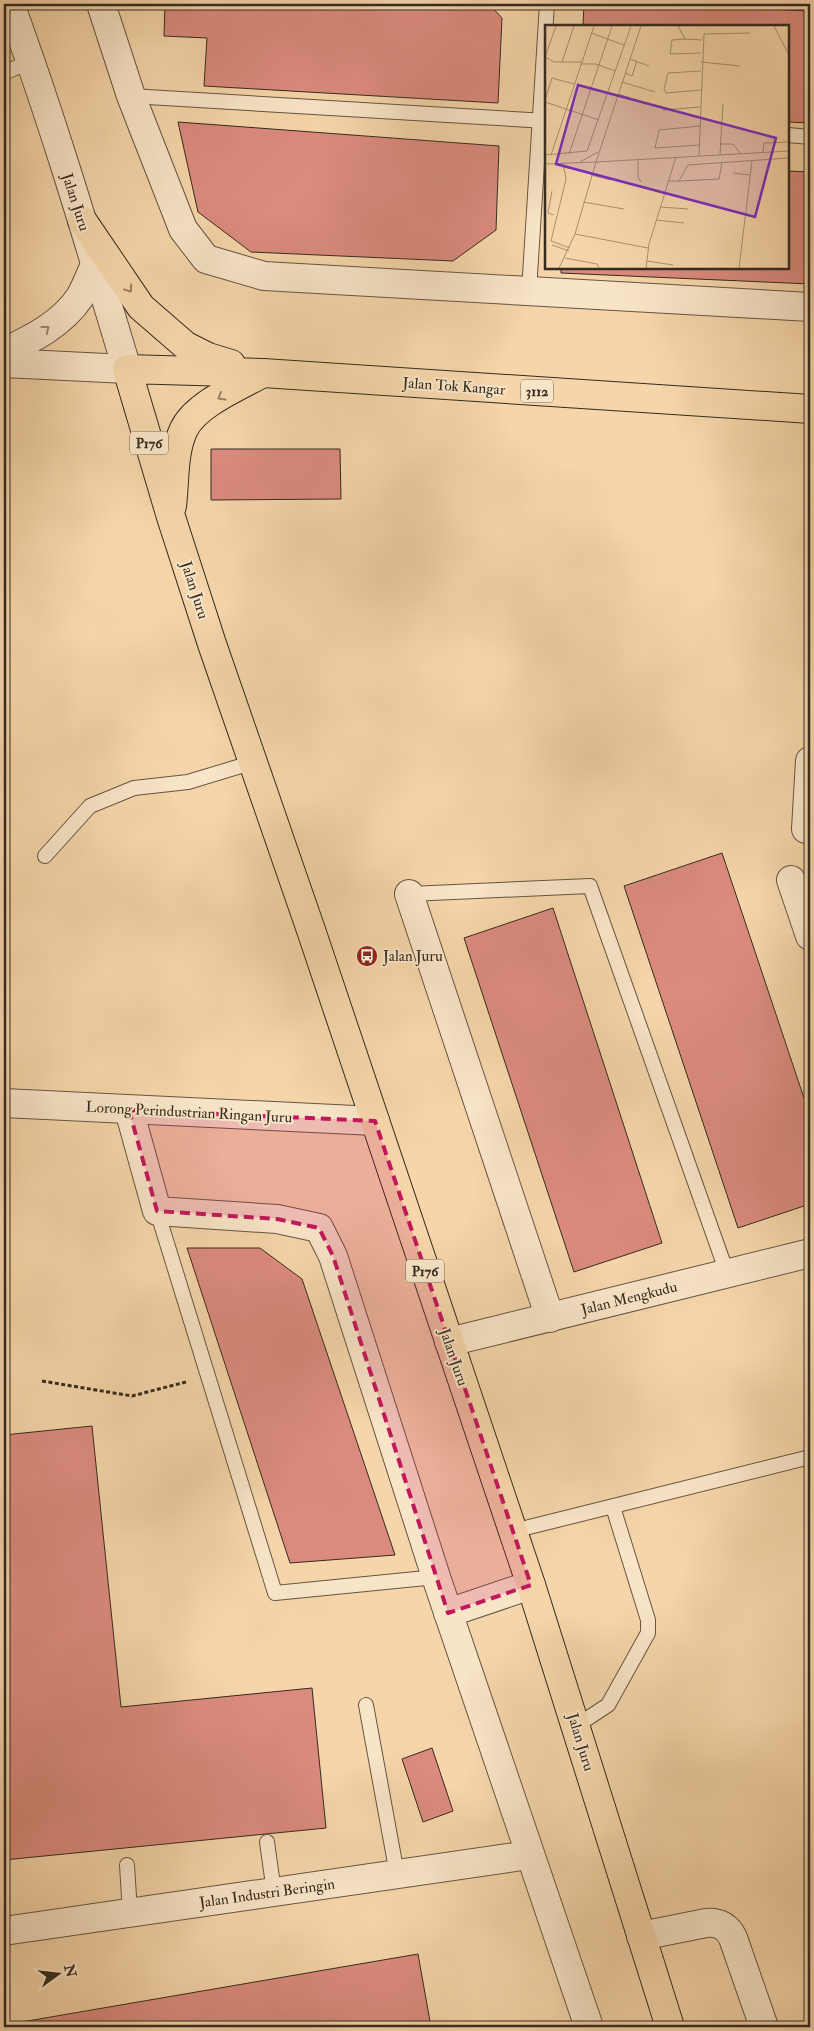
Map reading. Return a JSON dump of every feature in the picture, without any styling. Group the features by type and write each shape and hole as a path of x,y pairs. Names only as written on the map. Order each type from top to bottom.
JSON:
{"main road":[{"path":"82,220 141,307 186,346 208,357 263,373"},
{"name":"Jalan Tok Kangar","path":"127,368 263,373 810,409"},
{"name":"Jalan Juru","path":"127,368 171,517 531,1585 670,2027"},
{"path":"171,517 178,451 184,429 194,415 214,401 263,373"}],"street":[{"name":"Jalan Juru","path":"10,4 31,61 127,368"},
{"path":"101,4 131,96 183,229 206,259 264,276 810,307"},
{"path":"4,352 37,336 61,318 80,297 96,265"},
{"path":"4,363 127,368"},
{"path":"806,829 810,761"},
{"path":"791,880 810,936"},
{"path":"409,894 550,1318"},
{"name":"Lorong Perindustrian Ringan Juru","path":"4,1103 375,1121"},
{"path":"129,1110 157,1211 277,1219 319,1228 333,1256 436,1577 589,2027"},
{"name":"Jalan Mengkudu","path":"449,1342 810,1253"},
{"path":"448,1613 531,1585"},
{"name":"Jalan Industri Beringin","path":"4,1931 529,1855"},
{"path":"641,1936 706,1922 723,1925 733,1938 764,2027"}],"lane":[{"path":"546,25 547,4"},
{"path":"4,73 31,61"},
{"path":"529,291 543,120 545,62"},
{"path":"131,96 543,120"},
{"path":"789,135 810,137"},
{"path":"45,856 90,806 134,788 188,782 254,762"},
{"path":"409,894 590,886 727,1273"},
{"path":"157,1211 275,1593 436,1577"},
{"path":"513,1531 810,1457"},
{"path":"576,1726 608,1705 648,1633 648,1620 613,1507"},
{"path":"366,1705 397,1874"},
{"path":"267,1842 274,1892"},
{"path":"127,1866 130,1913"}],"path":[{"path":"42,1381 132,1396 208,1376"}],"highlighted area":[{"path":"129,1110 375,1121 531,1585 448,1613 333,1256 319,1228 277,1219 157,1211"}],"building":[{"path":"165,4 489,4 502,18 498,103 204,86 207,38 164,36"},
{"path":"584,4 662,4 810,11 810,123 789,122 789,25 583,25"},
{"path":"178,122 499,146 496,230 453,261 251,252 198,212"},
{"path":"789,171 810,172 810,284 561,273 561,269 789,269"},
{"path":"211,449 340,449 341,499 211,500"},
{"path":"722,853 810,1116 810,1204 738,1228 624,886"},
{"path":"553,908 662,1243 574,1272 464,938"},
{"path":"187,1248 260,1248 302,1279 395,1555 290,1563"},
{"path":"92,1426 121,1707 312,1688 326,1828 4,1860 4,1435"},
{"path":"432,1748 453,1811 423,1822 402,1759"},
{"path":"418,1954 431,2027 4,2027 4,2025"}],"place":[{"name":"Jalan Juru","path":"367,956"}]}
